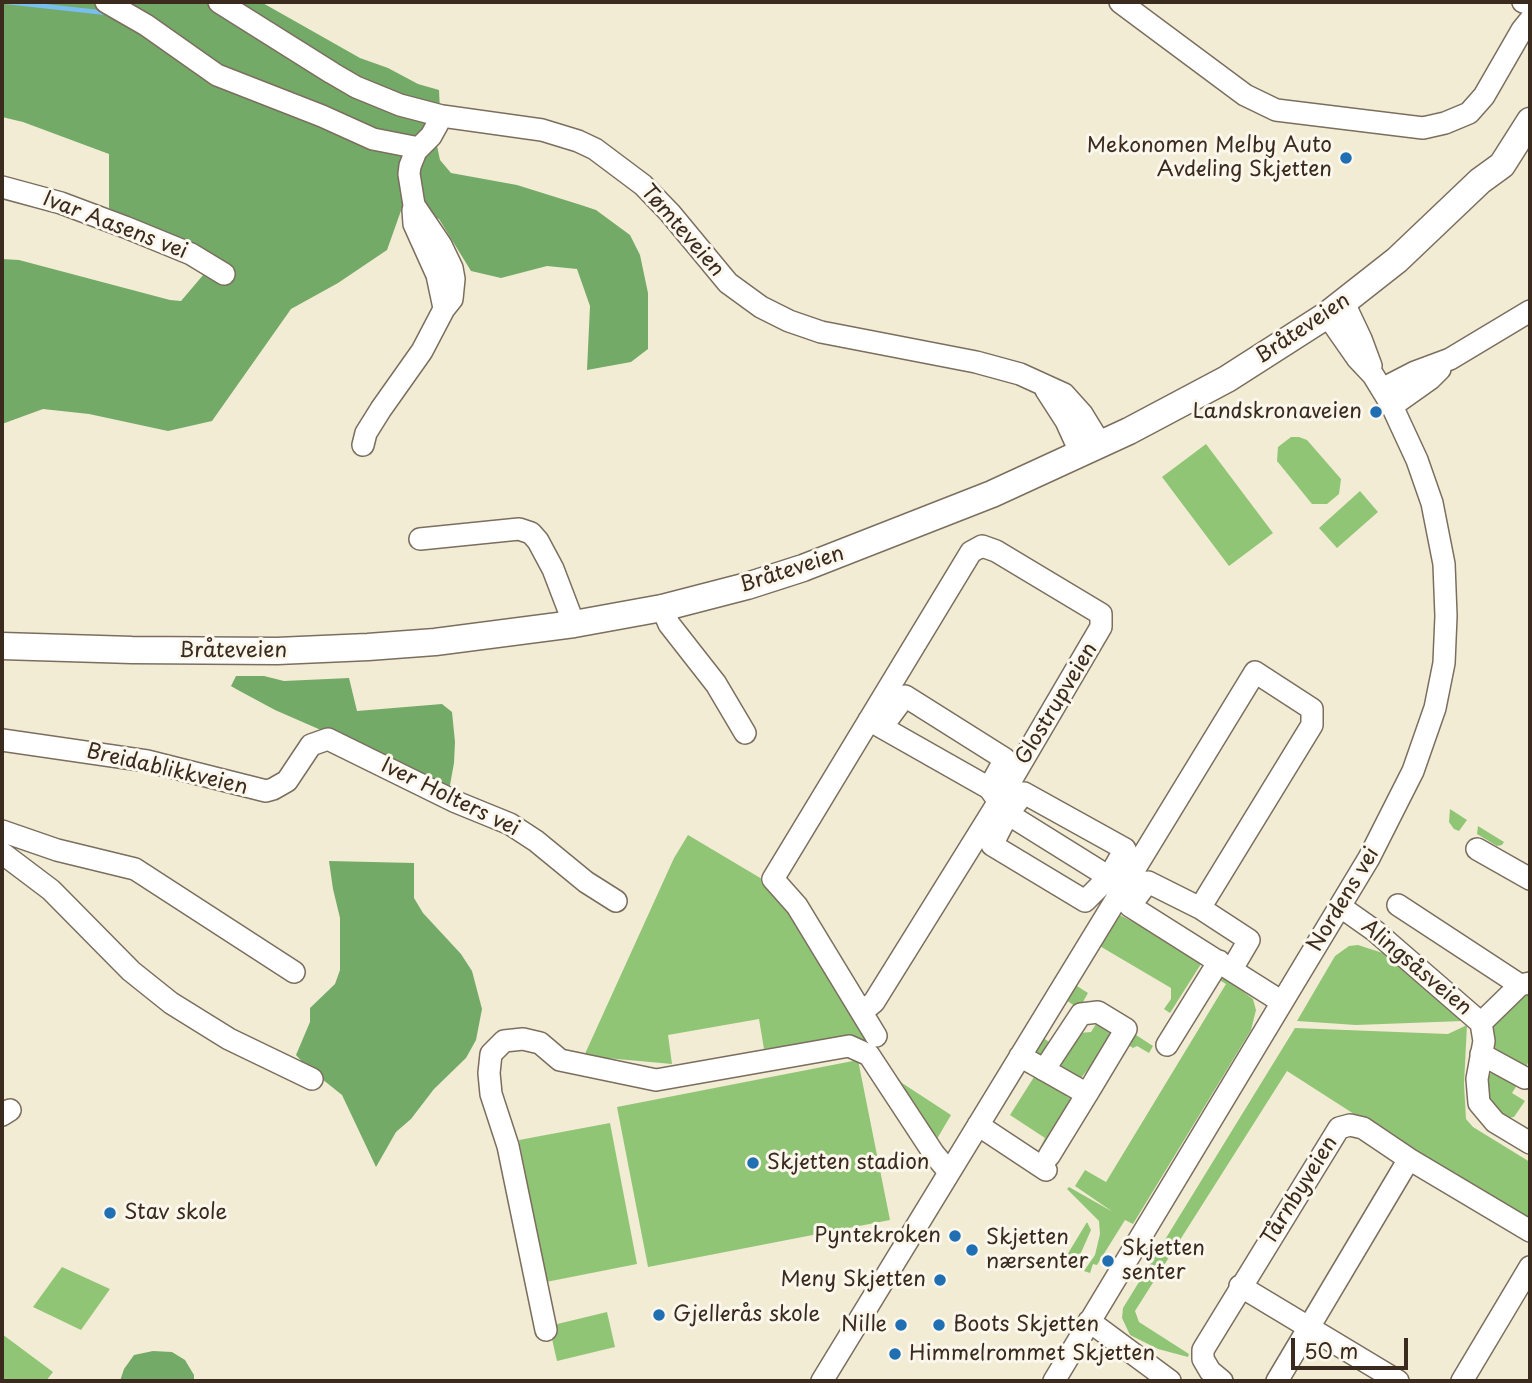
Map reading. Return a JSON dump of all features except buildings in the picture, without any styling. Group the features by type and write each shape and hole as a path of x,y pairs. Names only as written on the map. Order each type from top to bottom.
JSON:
{"main road":[{"name":"Bråteveien","path":"2,646 142,651 312,650 435,642 574,624 662,608 747,586 837,556 964,506 1091,449 1227,379 1336,309 1419,241 1480,181 1502,164 1512,153 1526,127"}],"street":[{"path":"106,2 146,25 217,75 373,138 419,148"},
{"name":"Tømteveien","path":"219,2 356,87 400,105 442,116 542,130 595,149 627,171 658,199 728,283 755,303 789,321 837,336 994,366 1020,374 1043,385 1066,421 1091,449"},
{"path":"1120,2 1245,95 1276,110 1423,128 1445,124 1469,113 1484,96 1530,20"},
{"path":"1523,2 1530,4"},
{"path":"363,446 366,433 435,329 444,309 437,275 414,224 410,166 419,148 431,136 442,116"},
{"name":"Ivar Aasens vei","path":"2,187 61,203 125,227 191,254 224,274"},
{"name":"Nordens vei","path":"1054,1381 1386,829 1422,750 1440,687 1446,643 1446,603 1441,544 1432,503 1418,460 1382,390 1362,339 1336,309"},
{"path":"1382,390 1430,379 1450,359 1530,311"},
{"path":"420,539 519,529 531,533 553,569 574,624"},
{"name":"Glostrupveien","path":"862,1012 874,1002 999,801 1098,636 1102,621 1101,614 996,551 982,546 971,552 876,723 773,879 797,906 876,1036"},
{"path":"662,608 669,624 716,684 744,733"},
{"path":"822,1381 1255,672 1312,709 1311,725 1200,908"},
{"path":"1167,1045 1225,965 1249,940 1200,908 1148,882 1120,893 1085,901 992,845 999,801 1005,759 905,696 876,723 999,801 1120,893 1225,965 1282,1002"},
{"name":"Iver Holters vei","path":"311,746 328,739 525,833 586,882 616,901"},
{"name":"Breidablikkveien","path":"2,740 147,761 266,791 287,781 311,746"},
{"path":"999,801 1024,793 1125,849 1120,893"},
{"path":"2,831 68,853 135,869 294,972"},
{"path":"1477,849 1530,879"},
{"path":"2,853 51,890 131,971 171,1003 229,1039 313,1079"},
{"name":"Alingsåsveien","path":"1341,907 1375,931 1482,1023 1525,984 1398,905"},
{"path":"978,1125 1048,1163 1126,1028 1098,1012 1081,1014 1044,1070"},
{"path":"1482,1023 1484,1041 1477,1079 1479,1103 1496,1122 1530,1143"},
{"path":"546,1330 508,1146 491,1094 491,1054 504,1041 523,1039 540,1043 560,1060 656,1080 849,1046 869,1055 934,1154 950,1172"},
{"path":"1482,1054 1525,1078"},
{"path":"1020,1056 1087,1094"},
{"name":"Tårnbyveien","path":"1222,1381 1206,1365 1203,1350 1339,1128 1350,1125 1363,1128 1409,1160 1530,1231"},
{"path":"1277,1381 1409,1160"},
{"path":"1466,1380 1530,1267"},
{"path":"1240,1286 1398,1381"},
{"path":"1089,1321 1170,1381"}],"green space":[{"path":"2,2 261,2 360,58 388,68 418,84 439,90 440,111 436,141 440,160 451,173 517,185 596,210 630,235 640,255 648,293 648,349 631,362 587,370 590,306 577,269 547,266 501,278 471,271 439,219 403,205 387,250 338,283 291,309 212,421 168,431 89,414 43,409 2,424 2,259 19,260 181,301 204,274 109,208 109,154 23,122 2,117"},
{"path":"1291,437 1307,440 1341,479 1339,494 1327,504 1312,504 1277,461 1278,447"},
{"path":"1206,444 1273,533 1229,566 1162,477"},
{"path":"1360,491 1378,512 1337,548 1319,528"},
{"path":"236,676 264,676 284,681 349,678 357,711 442,704 452,712 455,742 448,796 330,734 275,710 236,689 231,686"},
{"path":"1450,809 1467,820 1459,831 1449,822"},
{"path":"1478,826 1504,842 1502,845 1497,846 1477,834"},
{"path":"688,835 762,879 795,915 882,1058 902,1083 951,1115 934,1144 840,1039 764,1049 759,1019 668,1035 672,1064 584,1056 674,858"},
{"path":"329,861 414,863 414,898 423,913 461,954 472,971 482,1009 476,1040 466,1058 396,1132 376,1167 342,1095 296,1055 310,1022 310,1008 335,984 340,970 340,918"},
{"path":"1120,915 1195,955 1201,964 1170,1013 1164,1009 1171,999 1171,988 1098,945 1076,980 1077,986 1088,993 1079,1009 1066,1000 1043,1038 1051,1043 1045,1058 1030,1054 1115,917"},
{"path":"1358,945 1392,956 1463,1021 1356,1025 1297,1021 1335,956 1349,946"},
{"path":"1221,975 1253,999 1256,1010 1251,1030 1133,1224 1125,1220 1097,1265 1093,1264 1090,1273 1084,1271 1095,1255 1100,1234 1099,1221 1067,1189 1069,1187 1113,1212 1075,1186 1085,1170 1106,1182 1226,984 1216,978"},
{"path":"1530,994 1530,1059 1525,1069 1493,1050 1492,1034 1493,1024 1522,996"},
{"path":"1096,1024 1113,1035 1095,1066 1090,1067 1080,1079 1053,1065 1079,1033 1091,1032"},
{"path":"1467,1025 1464,1084 1466,1119 1473,1127 1530,1162 1530,1227 1287,1071 1135,1311 1139,1322 1189,1354 1188,1357 1158,1349 1130,1335 1122,1318 1123,1308 1295,1028 1448,1034"},
{"path":"1133,1033 1153,1046 1149,1053 1127,1044"},
{"name":"Skjetten stadion","path":"858,1060 890,1220 648,1267 617,1107"},
{"path":"1022,1067 1067,1091 1066,1096 1073,1100 1041,1153 1038,1152 1045,1138 1010,1115 1034,1077 1019,1068"},
{"path":"1495,1071 1519,1082 1512,1093 1525,1101 1514,1117 1507,1118 1496,1111 1487,1096 1488,1075"},
{"path":"610,1123 637,1264 546,1282 519,1140"},
{"path":"1087,1222 1091,1230 1073,1271 1061,1265"},
{"path":"62,1267 110,1289 81,1330 33,1307"},
{"path":"607,1312 615,1347 557,1361 549,1326"},
{"path":"2,1334 53,1372 46,1381 2,1381"},
{"path":"153,1351 172,1352 185,1360 194,1375 194,1381 120,1381 124,1369 134,1355"}],"waterway":[{"path":"7,2 107,13"}],"place":[{"name":"Mekonomen Melby Auto Avdeling Skjetten","path":"1346,158"},
{"name":"Landskronaveien","path":"1376,412"},
{"name":"Skjetten stadion","path":"753,1163"},
{"name":"Stav skole","path":"110,1213"},
{"name":"Pyntekroken","path":"955,1236"},
{"name":"Skjetten nærsenter","path":"972,1250"},
{"name":"Skjetten senter","path":"1108,1261"},
{"name":"Meny Skjetten","path":"940,1280"},
{"name":"Gjellerås skole","path":"659,1315"},
{"name":"Nille","path":"901,1325"},
{"name":"Boots Skjetten","path":"939,1325"},
{"name":"Himmelrommet Skjetten","path":"895,1354"}]}
